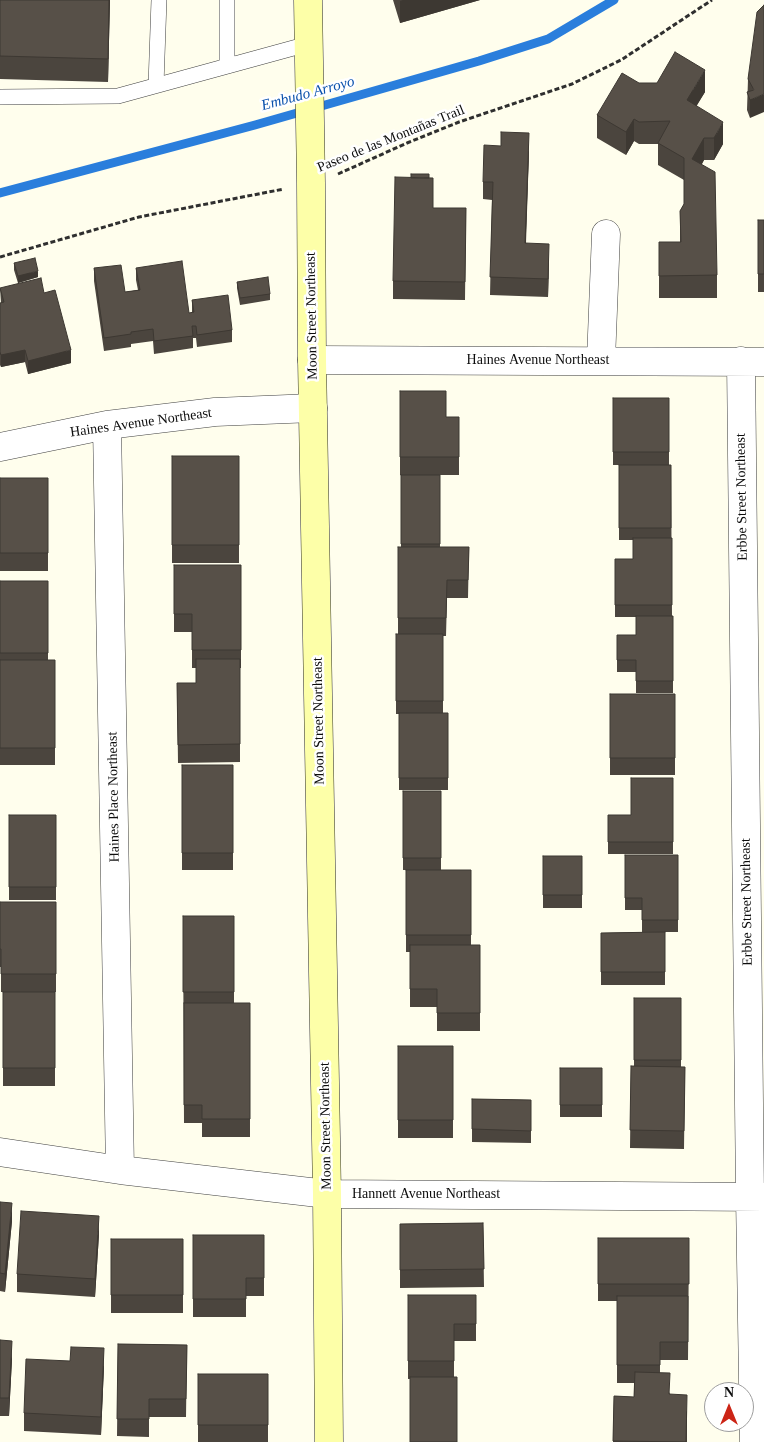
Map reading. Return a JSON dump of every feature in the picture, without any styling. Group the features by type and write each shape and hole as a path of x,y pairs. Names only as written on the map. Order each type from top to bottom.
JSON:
{"street":[{"name":"Moon Street Northeast","path":"308,0 312,360 327,1194 329,1442"},
{"path":"601,360 606,234"},
{"name":"Haines Avenue Northeast","path":"312,360 752,361"},
{"name":"Erbbe Street Northeast","path":"752,361 757,1196 754,1442"},
{"name":"Haines Avenue Northeast","path":"0,447 107,425 215,412 313,408"},
{"name":"Haines Place Northeast","path":"107,425 120,1170"},
{"name":"Hannett Avenue Northeast","path":"0,1152 120,1170 327,1194 757,1196"}],"lane":[{"path":"156,85 159,0"},
{"path":"227,0 227,65"},
{"path":"0,97 118,96 308,44"}],"path":[{"name":"Paseo de las Montañas Trail","path":"0,257 138,217 311,172 344,172 459,122 572,84 621,60 712,0"}],"building":[{"path":"0,0 109,0 108,59 0,56"},
{"path":"764,5 764,94 750,100 747,92 754,90 748,79 757,12"},
{"path":"675,52 705,70 687,100 723,122 714,138 704,138 692,159 715,172 717,275 659,276 659,242 681,242 680,211 684,204 684,158 658,143 670,121 639,122 634,119 626,132 597,115 622,73 639,83 657,83"},
{"path":"501,132 529,133 525,243 549,244 548,279 490,277 493,182 483,182 484,145 501,146"},
{"path":"411,174 429,174 429,178 411,178"},
{"path":"395,177 433,178 433,208 466,208 465,282 393,281"},
{"path":"758,220 764,220 764,274 758,274"},
{"path":"35,258 38,271 18,276 14,263"},
{"path":"182,261 189,313 194,312 192,300 228,295 232,330 197,335 196,326 192,326 193,336 154,341 153,329 104,338 94,268 121,265 125,292 140,290 136,268"},
{"path":"268,277 270,294 240,298 237,282"},
{"path":"41,278 44,293 55,290 71,350 28,361 25,350 1,355 0,303 4,302 0,288"},
{"path":"400,391 446,391 446,417 459,417 459,457 400,457"},
{"path":"613,398 669,398 669,452 613,452"},
{"path":"172,456 239,456 239,545 172,545"},
{"path":"619,465 671,465 671,528 619,528"},
{"path":"401,475 440,475 440,544 401,544"},
{"path":"0,478 48,478 48,553 0,553"},
{"path":"633,538 672,538 672,605 615,605 615,559 633,559"},
{"path":"398,547 469,547 468,580 447,580 446,618 398,618"},
{"path":"174,565 241,565 241,650 192,650 192,614 174,614"},
{"path":"0,581 48,581 48,653 0,653"},
{"path":"636,616 673,616 673,681 636,681 636,660 617,660 617,635 636,635"},
{"path":"396,634 443,634 443,701 396,701"},
{"path":"196,659 240,659 240,744 178,745 177,683 196,683"},
{"path":"0,660 55,660 55,748 0,748"},
{"path":"610,694 675,694 675,758 610,758"},
{"path":"399,713 448,713 448,778 399,778"},
{"path":"182,765 233,765 233,853 182,853"},
{"path":"631,778 673,778 673,842 608,842 608,815 631,815"},
{"path":"403,791 441,791 441,858 403,858"},
{"path":"9,815 56,815 56,887 9,887"},
{"path":"625,855 678,855 678,920 642,920 642,898 625,898"},
{"path":"543,856 582,856 582,895 543,895"},
{"path":"406,870 471,870 471,935 406,935"},
{"path":"0,902 56,902 56,974 1,974"},
{"path":"183,916 234,916 234,992 183,992"},
{"path":"665,932 665,972 601,972 601,933"},
{"path":"410,945 480,945 480,1013 437,1013 437,989 410,989"},
{"path":"3,992 55,992 55,1068 3,1068"},
{"path":"634,998 681,998 681,1060 634,1060"},
{"path":"184,1003 250,1003 250,1119 202,1119 202,1105 184,1105"},
{"path":"398,1046 453,1046 453,1120 398,1120"},
{"path":"631,1066 685,1067 684,1131 630,1130"},
{"path":"560,1068 602,1068 602,1105 560,1105"},
{"path":"472,1099 531,1100 531,1131 472,1129"},
{"path":"0,1202 12,1203 5,1274 0,1273"},
{"path":"21,1211 99,1216 95,1279 17,1274"},
{"path":"483,1223 484,1269 400,1270 400,1224"},
{"path":"193,1235 264,1235 264,1278 246,1278 246,1299 193,1299"},
{"path":"598,1238 689,1238 689,1284 598,1284"},
{"path":"111,1239 183,1239 183,1295 111,1295"},
{"path":"408,1295 476,1295 476,1324 454,1324 454,1361 408,1361"},
{"path":"617,1296 688,1296 688,1342 660,1342 660,1365 617,1365"},
{"path":"0,1340 12,1341 9,1398 0,1398"},
{"path":"118,1344 187,1345 186,1399 149,1399 149,1419 117,1419"},
{"path":"71,1347 104,1348 101,1417 24,1413 26,1359 70,1361"},
{"path":"635,1372 670,1373 669,1394 687,1395 686,1442 613,1441 614,1396 634,1397"},
{"path":"198,1374 268,1374 268,1425 198,1425"},
{"path":"410,1377 457,1377 457,1442 410,1442"}],"waterway":[{"name":"Embudo Arroyo","path":"0,193 255,125 479,61 548,39 614,0"}]}
